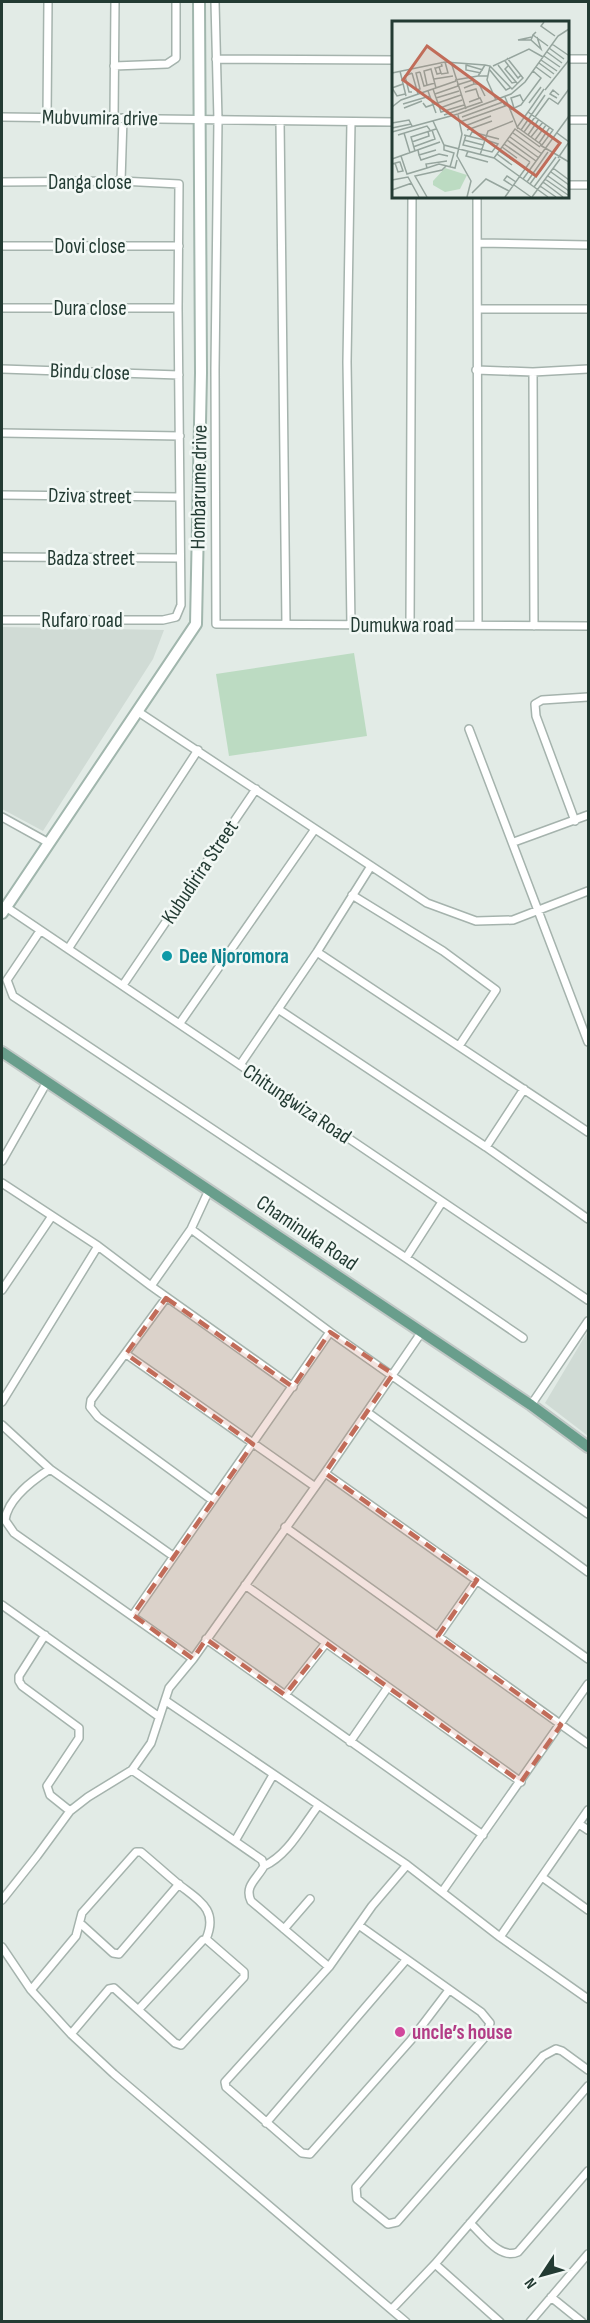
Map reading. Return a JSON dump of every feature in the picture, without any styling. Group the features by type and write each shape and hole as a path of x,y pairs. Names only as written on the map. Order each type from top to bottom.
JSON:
{"main road":[{"name":"Chaminuka Road","path":"2,1052 531,1405 588,1447"}],"street":[{"path":"47,117 48,2"},
{"path":"114,118 115,2"},
{"path":"114,66 167,64 176,58 176,2"},
{"name":"Hombarume drive","path":"4,910 196,624 201,373 199,2"},
{"path":"215,2 218,120"},
{"path":"216,59 392,60"},
{"path":"569,59 588,59"},
{"name":"Mubvumira drive","path":"2,117 392,122"},
{"path":"121,181 123,118"},
{"name":"Dumukwa road","path":"218,120 215,369 216,624 588,626"},
{"path":"569,120 588,120"},
{"path":"280,121 286,624"},
{"path":"351,122 347,362 351,625"},
{"name":"Danga close","path":"2,182 121,181 179,184 179,246"},
{"path":"569,185 588,185"},
{"path":"410,625 412,198"},
{"path":"477,198 478,625"},
{"path":"478,243 588,245"},
{"name":"Dovi close","path":"2,246 179,246"},
{"path":"179,246 180,558"},
{"name":"Dura close","path":"2,308 178,308"},
{"path":"479,309 588,309"},
{"name":"Bindu close","path":"2,369 179,375"},
{"path":"476,370 533,372 588,369"},
{"path":"533,372 534,626"},
{"path":"2,433 180,436"},
{"name":"Dziva street","path":"2,495 179,497"},
{"name":"Badza street","path":"2,557 180,558"},
{"name":"Rufaro road","path":"2,621 163,620 176,617 181,605 180,558"},
{"path":"575,820 536,716 535,704 542,700 588,697"},
{"path":"137,711 427,903 476,921 513,920 588,891"},
{"path":"469,729 588,1042"},
{"path":"68,949 198,750"},
{"name":"Kubudirira Street","path":"123,985 256,789"},
{"path":"513,843 588,815"},
{"path":"2,817 49,843"},
{"path":"180,1023 315,829"},
{"path":"240,1065 317,952 371,866"},
{"path":"352,895 443,951 496,990 459,1046"},
{"name":"Chitungwiza Road","path":"4,910 180,1023 588,1300"},
{"path":"40,931 7,980 13,996 523,1338"},
{"path":"317,952 588,1132"},
{"path":"278,1009 486,1147 588,1220"},
{"path":"2,1161 47,1082"},
{"path":"486,1147 524,1089"},
{"path":"2,1183 98,1246 166,1298 293,1387"},
{"path":"151,1286 190,1229 209,1190"},
{"path":"405,1258 442,1202"},
{"path":"2,1290 52,1216"},
{"path":"190,1229 330,1332 393,1374 588,1514"},
{"path":"2,1402 98,1246"},
{"path":"166,1298 91,1400 90,1407 93,1412 212,1500"},
{"path":"531,1405 588,1320"},
{"path":"133,1615 330,1332"},
{"path":"2,1900 70,1811 132,1770 151,1743 169,1688 193,1659 422,1333"},
{"path":"126,1354 314,1486"},
{"path":"2,1383 9,1388"},
{"path":"367,1412 588,1572"},
{"path":"2,1425 50,1469 173,1556"},
{"path":"50,1469 28,1484 6,1512 5,1520 8,1526 14,1533 193,1659"},
{"path":"325,1473 588,1659"},
{"path":"285,1527 588,1744"},
{"path":"438,1636 477,1580"},
{"path":"245,1585 521,1782"},
{"path":"2,1605 158,1716"},
{"path":"45,1635 19,1676 19,1681 22,1686 77,1726 80,1731 79,1738 47,1786 50,1795 70,1811"},
{"path":"206,1639 483,1835"},
{"path":"285,1695 326,1643"},
{"path":"442,1892 588,1684"},
{"path":"350,1742 388,1687"},
{"path":"166,1701 407,1866 588,1999"},
{"path":"132,1770 262,1860 264,1866"},
{"path":"235,1841 273,1775"},
{"path":"318,1806 287,1848 264,1866 252,1881 248,1895 251,1902 329,1967"},
{"path":"500,1936 588,1810"},
{"path":"579,1824 588,1830"},
{"path":"31,1990 76,1936 82,1913 136,1852 141,1852 198,1898 208,1910 210,1929 206,1940"},
{"path":"407,1866 372,1906 329,1967 225,2082 229,2091 266,2123 302,2153 310,2154 411,2040 449,1990"},
{"path":"542,1877 588,1910"},
{"path":"80,1923 113,1953 118,1954 179,1884"},
{"path":"284,1929 310,1899"},
{"path":"360,1926 486,2017 490,2023 485,2037 356,2187 357,2199 388,2224 397,2222 543,2056 556,2049 588,2070"},
{"path":"71,2034 109,1989 114,1988 175,2043 184,2044 244,1977 243,1970 206,1940"},
{"path":"139,2009 201,1941 206,1940"},
{"path":"2,1947 31,1990 71,2034 114,2074 406,2322"},
{"path":"266,2123 406,1960"},
{"path":"392,2309 435,2264 588,2086"},
{"path":"470,2223 501,2252 512,2255 518,2252 588,2171"},
{"path":"530,2322 588,2254"},
{"path":"435,2264 500,2322"},
{"path":"551,2297 582,2322"}],"highlighted area":[{"path":"166,1298 293,1387 330,1332 393,1374 325,1473 477,1580 438,1636 561,1725 521,1782 326,1643 285,1695 206,1639 193,1659 133,1615 253,1444 126,1354"}],"shaded area":[{"path":"2,627 164,630 153,659 43,831 2,809"},
{"path":"588,1331 588,1436 545,1403"}],"green space":[{"path":"354,653 367,736 229,756 216,674"}],"place":[{"name":"Dee Njoromora","path":"167,956"},
{"name":"uncle’s house","path":"400,2032"}]}
